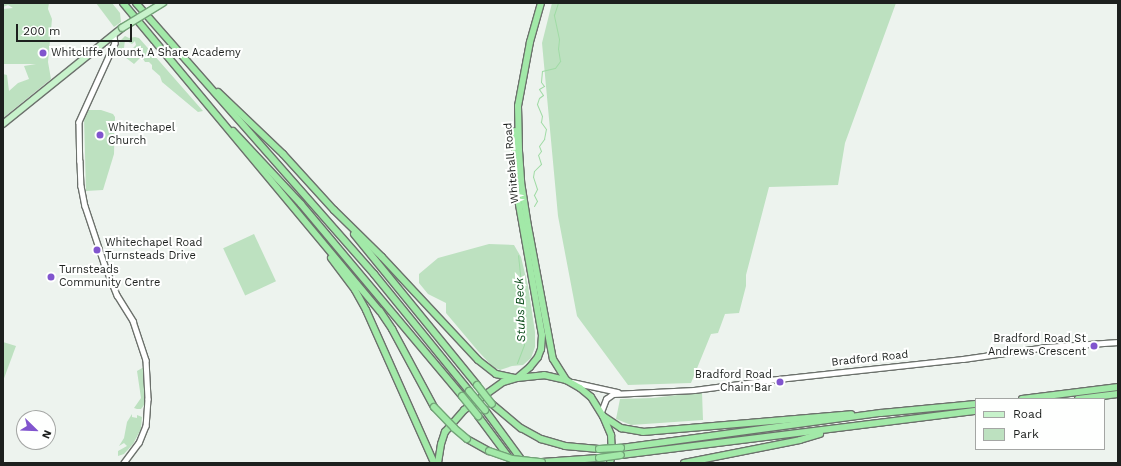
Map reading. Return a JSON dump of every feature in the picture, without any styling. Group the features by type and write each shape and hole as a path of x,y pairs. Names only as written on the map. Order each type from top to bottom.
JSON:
{"highway":[{"path":"123,3 185,80 357,283 392,329 434,407 467,439 489,451 512,459 542,462 598,458 621,452 881,414 975,404"},
{"path":"136,3 374,274 469,391 524,463"},
{"name":"Whitehall Road","path":"541,3 530,42 518,106 522,182 552,359 568,381"},
{"path":"188,63 283,154 334,210 492,404 516,424 541,439 566,446 621,452 837,429 975,411"},
{"path":"185,80 301,204 462,396 513,463"},
{"path":"438,463 443,438 456,417 491,389 516,378 535,360 542,344 541,327 515,182 514,139 518,106"},
{"path":"334,210 382,257 481,363 496,374 516,378 544,375 568,381 588,394 602,414 612,443 610,463"},
{"path":"306,224 355,290 366,310 434,463"},
{"path":"1030,398 1118,387"},
{"path":"1086,398 1118,394"},
{"path":"602,414 621,428 643,432 836,414 881,414"},
{"path":"684,463 800,440 837,429"}],"main road":[{"path":"3,124 122,28 163,3"}],"street":[{"path":"114,35 115,43 111,53 79,122 81,186 85,206 104,263 117,295 133,321 146,360 148,399 146,426 139,443 124,463"},
{"name":"Bradford Road","path":"602,414 604,402 612,394 694,390 784,378 963,359 1046,347 1118,342"},
{"name":"Bradford Road","path":"568,381 624,394"}],"green space":[{"path":"3,3 49,3 48,9 52,19 48,62 51,79 3,118 3,74 7,75 9,91 18,83 29,79 24,66 36,64 3,64 3,9 13,8 8,5 3,7"},
{"path":"96,3 112,3 120,13 121,22 114,27"},
{"path":"552,3 896,3 845,143 838,185 769,187 746,275 746,286 739,313 725,314 718,333 711,334 691,383 628,385 577,316 558,216 542,43"},
{"path":"125,36 129,38 139,38 203,111 198,112 162,82 160,76 152,69 152,65 149,62 145,62 138,51 133,48 136,45 135,41 132,44 125,40 124,48 127,51 132,49 137,51 140,58 134,64 117,51 120,41"},
{"path":"88,110 101,110 113,114 115,117 114,154 103,190 86,191 84,116"},
{"path":"254,234 276,281 245,295 223,248"},
{"path":"489,244 514,245 521,257 528,286 535,332 535,347 531,358 523,365 512,366 500,370 493,367 446,313 446,303 428,294 419,283 419,274 438,258"},
{"path":"3,342 16,346 3,381"},
{"path":"144,367 144,405 141,409 137,409 134,408 141,398 137,371"},
{"path":"702,392 703,420 631,425 616,419 620,399 653,398"},
{"path":"132,414 132,417 137,418 137,415 142,417 141,429 133,444 124,454 118,456 118,451 127,446 124,443 119,446 124,438 127,422"}],"waterway":[{"name":"Stubs Beck","path":"534,206 537,201 534,195 537,189 533,177 534,171 541,164 538,155 541,151 539,146 544,139 546,129 541,122 542,116 537,104 539,98 543,95 539,89 544,86 541,82 542,71 555,68 560,61 558,49 559,39 554,15 558,3"},
{"name":"Stubs Beck","path":"517,363 524,345 524,312 518,255"}],"place":[{"name":"Whitcliffe Mount, A Share Academy","path":"43,53"},
{"name":"Whitechapel Church","path":"100,135"},
{"name":"Whitechapel Road Turnsteads Drive","path":"97,250"},
{"name":"Turnsteads Community Centre","path":"51,277"},
{"name":"Bradford Road St Andrews Crescent","path":"1094,346"},
{"name":"Bradford Road Chain Bar","path":"780,382"}]}
